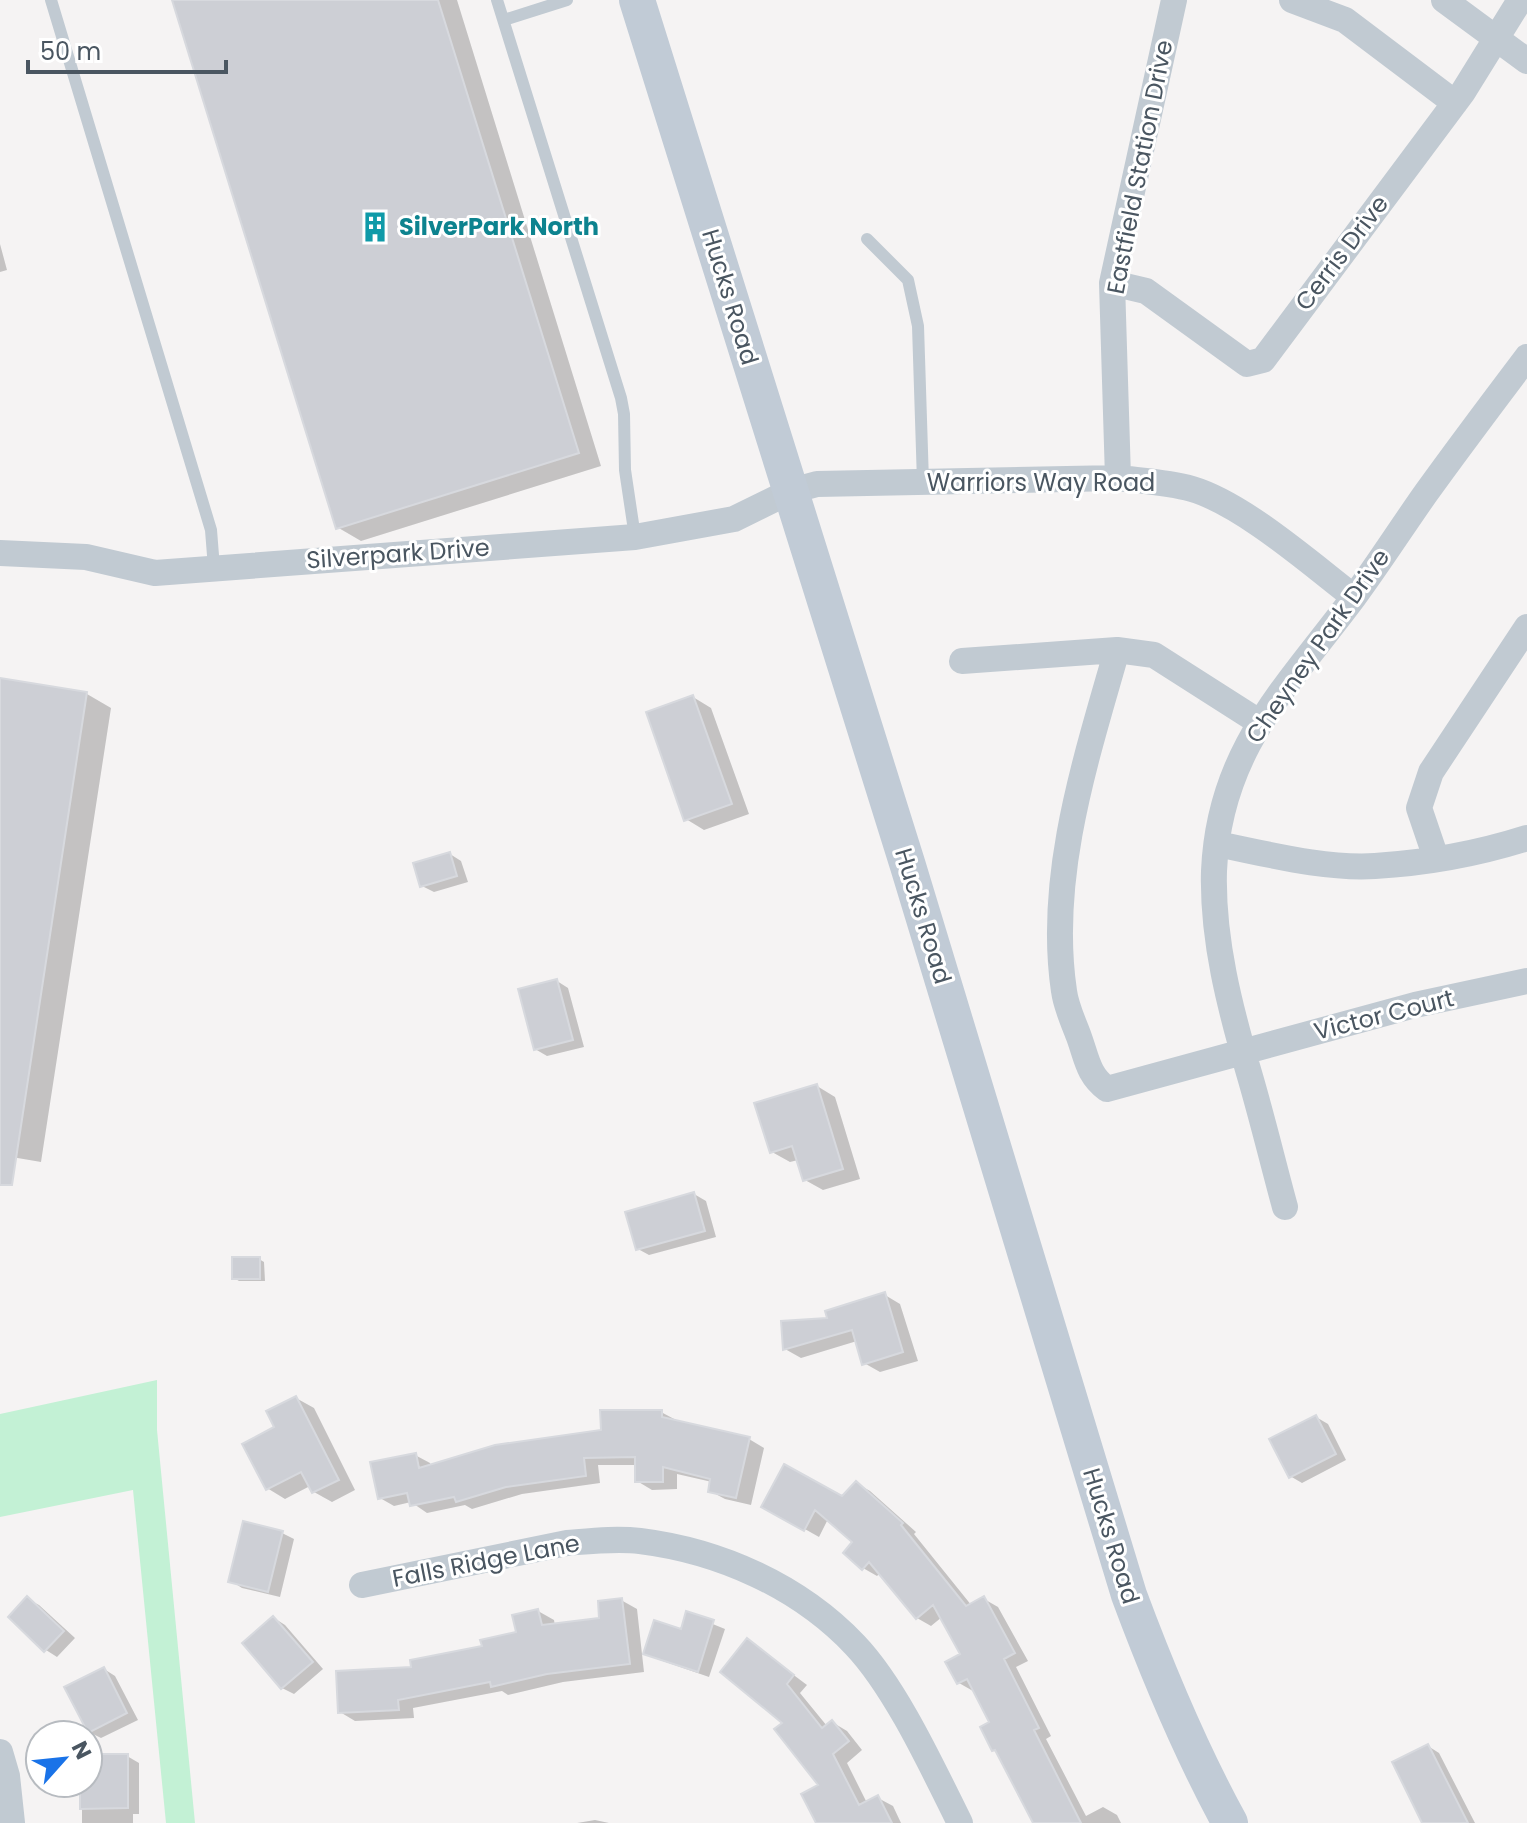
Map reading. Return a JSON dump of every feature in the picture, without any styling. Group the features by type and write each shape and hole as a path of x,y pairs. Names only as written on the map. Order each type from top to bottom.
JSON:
{"main road":[{"name":"Hucks Road","path":"637,0 908,866 1129,1595 1198,1762 1230,1823"}],"street":[{"name":"Eastfield Station Drive","path":"1118,478 1112,283 1174,0"},
{"path":"1292,0 1345,20 1455,103"},
{"path":"1444,0 1527,61"},
{"name":"Cerris Drive","path":"1112,283 1146,291 1247,364 1263,360 1455,103 1520,0"},
{"name":"Cheyney Park Drive","path":"1285,1207 1231,1010 1218,937 1214,872 1227,793 1246,745 1259,722 1354,597 1428,490 1527,357"},
{"name":"Warriors Way Road","path":"791,491 817,484 1118,478 1168,483 1196,490 1262,527 1354,597"},
{"name":"Silverpark Drive","path":"0,553 86,557 155,573 635,537 734,519 791,491"},
{"path":"1436,858 1419,808 1431,772 1527,627"},
{"path":"962,661 1117,650 1154,655 1259,722"},
{"name":"Victor Court","path":"1117,650 1082,773 1068,846 1060,939 1064,994 1093,1079 1107,1089 1415,1005 1527,981"},
{"path":"1217,844 1311,862 1375,866 1436,858 1527,838"},
{"name":"Falls Ridge Lane","path":"362,1585 567,1543 601,1540 639,1541 730,1563 786,1589 825,1617 857,1647 891,1694 960,1823"},
{"path":"0,1752 7,1776 12,1823"}],"lane":[{"path":"51,0 211,530 214,568"},
{"path":"497,0 621,398 625,470 635,537"},
{"path":"504,20 567,0"},
{"path":"867,239 908,280 918,326 923,482"}],"green space":[{"path":"157,1380 157,1430 195,1823 166,1823 133,1490 0,1517 0,1414"}],"building":[{"name":"SilverPark North","path":"172,0 438,0 579,453 336,529"},
{"path":"0,678 87,692 12,1185 0,1185"},
{"path":"693,695 732,804 684,821 646,712"},
{"path":"450,852 457,876 420,887 413,863"},
{"path":"557,979 573,1040 534,1050 518,989"},
{"path":"817,1084 843,1169 803,1181 792,1146 770,1153 754,1103"},
{"path":"694,1192 705,1231 636,1250 625,1212"},
{"path":"232,1257 260,1257 260,1279 232,1279"},
{"path":"885,1292 903,1352 862,1365 852,1330 783,1350 781,1321 827,1318 825,1311"},
{"path":"296,1396 339,1480 312,1493 301,1472 266,1490 242,1444 274,1427 266,1411"},
{"path":"600,1410 662,1410 662,1417 750,1437 736,1498 708,1492 710,1479 663,1467 663,1482 635,1482 635,1457 584,1458 586,1476 506,1487 456,1502 454,1497 410,1506 407,1493 378,1499 370,1462 416,1453 419,1468 495,1445 601,1430"},
{"path":"1316,1415 1336,1454 1289,1478 1269,1439"},
{"path":"784,1464 842,1496 856,1481 903,1523 901,1525 966,1606 984,1596 1015,1653 1004,1659 1039,1728 1034,1730 1081,1823 1033,1823 980,1727 989,1722 967,1679 957,1684 945,1662 960,1654 933,1605 916,1619 869,1562 862,1570 843,1553 852,1542 815,1510 804,1531 761,1507"},
{"path":"243,1521 283,1531 268,1592 228,1582"},
{"path":"27,1596 64,1631 44,1652 8,1617"},
{"path":"622,1598 630,1664 547,1674 491,1687 490,1682 398,1700 399,1710 338,1713 336,1671 411,1667 410,1660 482,1646 480,1640 516,1632 512,1615 538,1609 542,1625 599,1618 598,1601"},
{"path":"686,1611 714,1620 698,1672 643,1654 654,1620 681,1629"},
{"path":"273,1616 313,1662 281,1689 242,1643"},
{"path":"747,1638 794,1675 787,1684 822,1728 832,1720 849,1741 833,1754 859,1805 878,1795 892,1823 816,1823 801,1794 818,1785 774,1729 782,1723 720,1672"},
{"path":"104,1667 127,1713 104,1725 104,1719 81,1719 64,1687"},
{"path":"1428,1744 1468,1823 1422,1823 1392,1762"},
{"path":"104,1754 128,1754 128,1808 80,1809 80,1799 104,1799"}],"place":[{"name":"SilverPark North","path":"375,227"}]}
